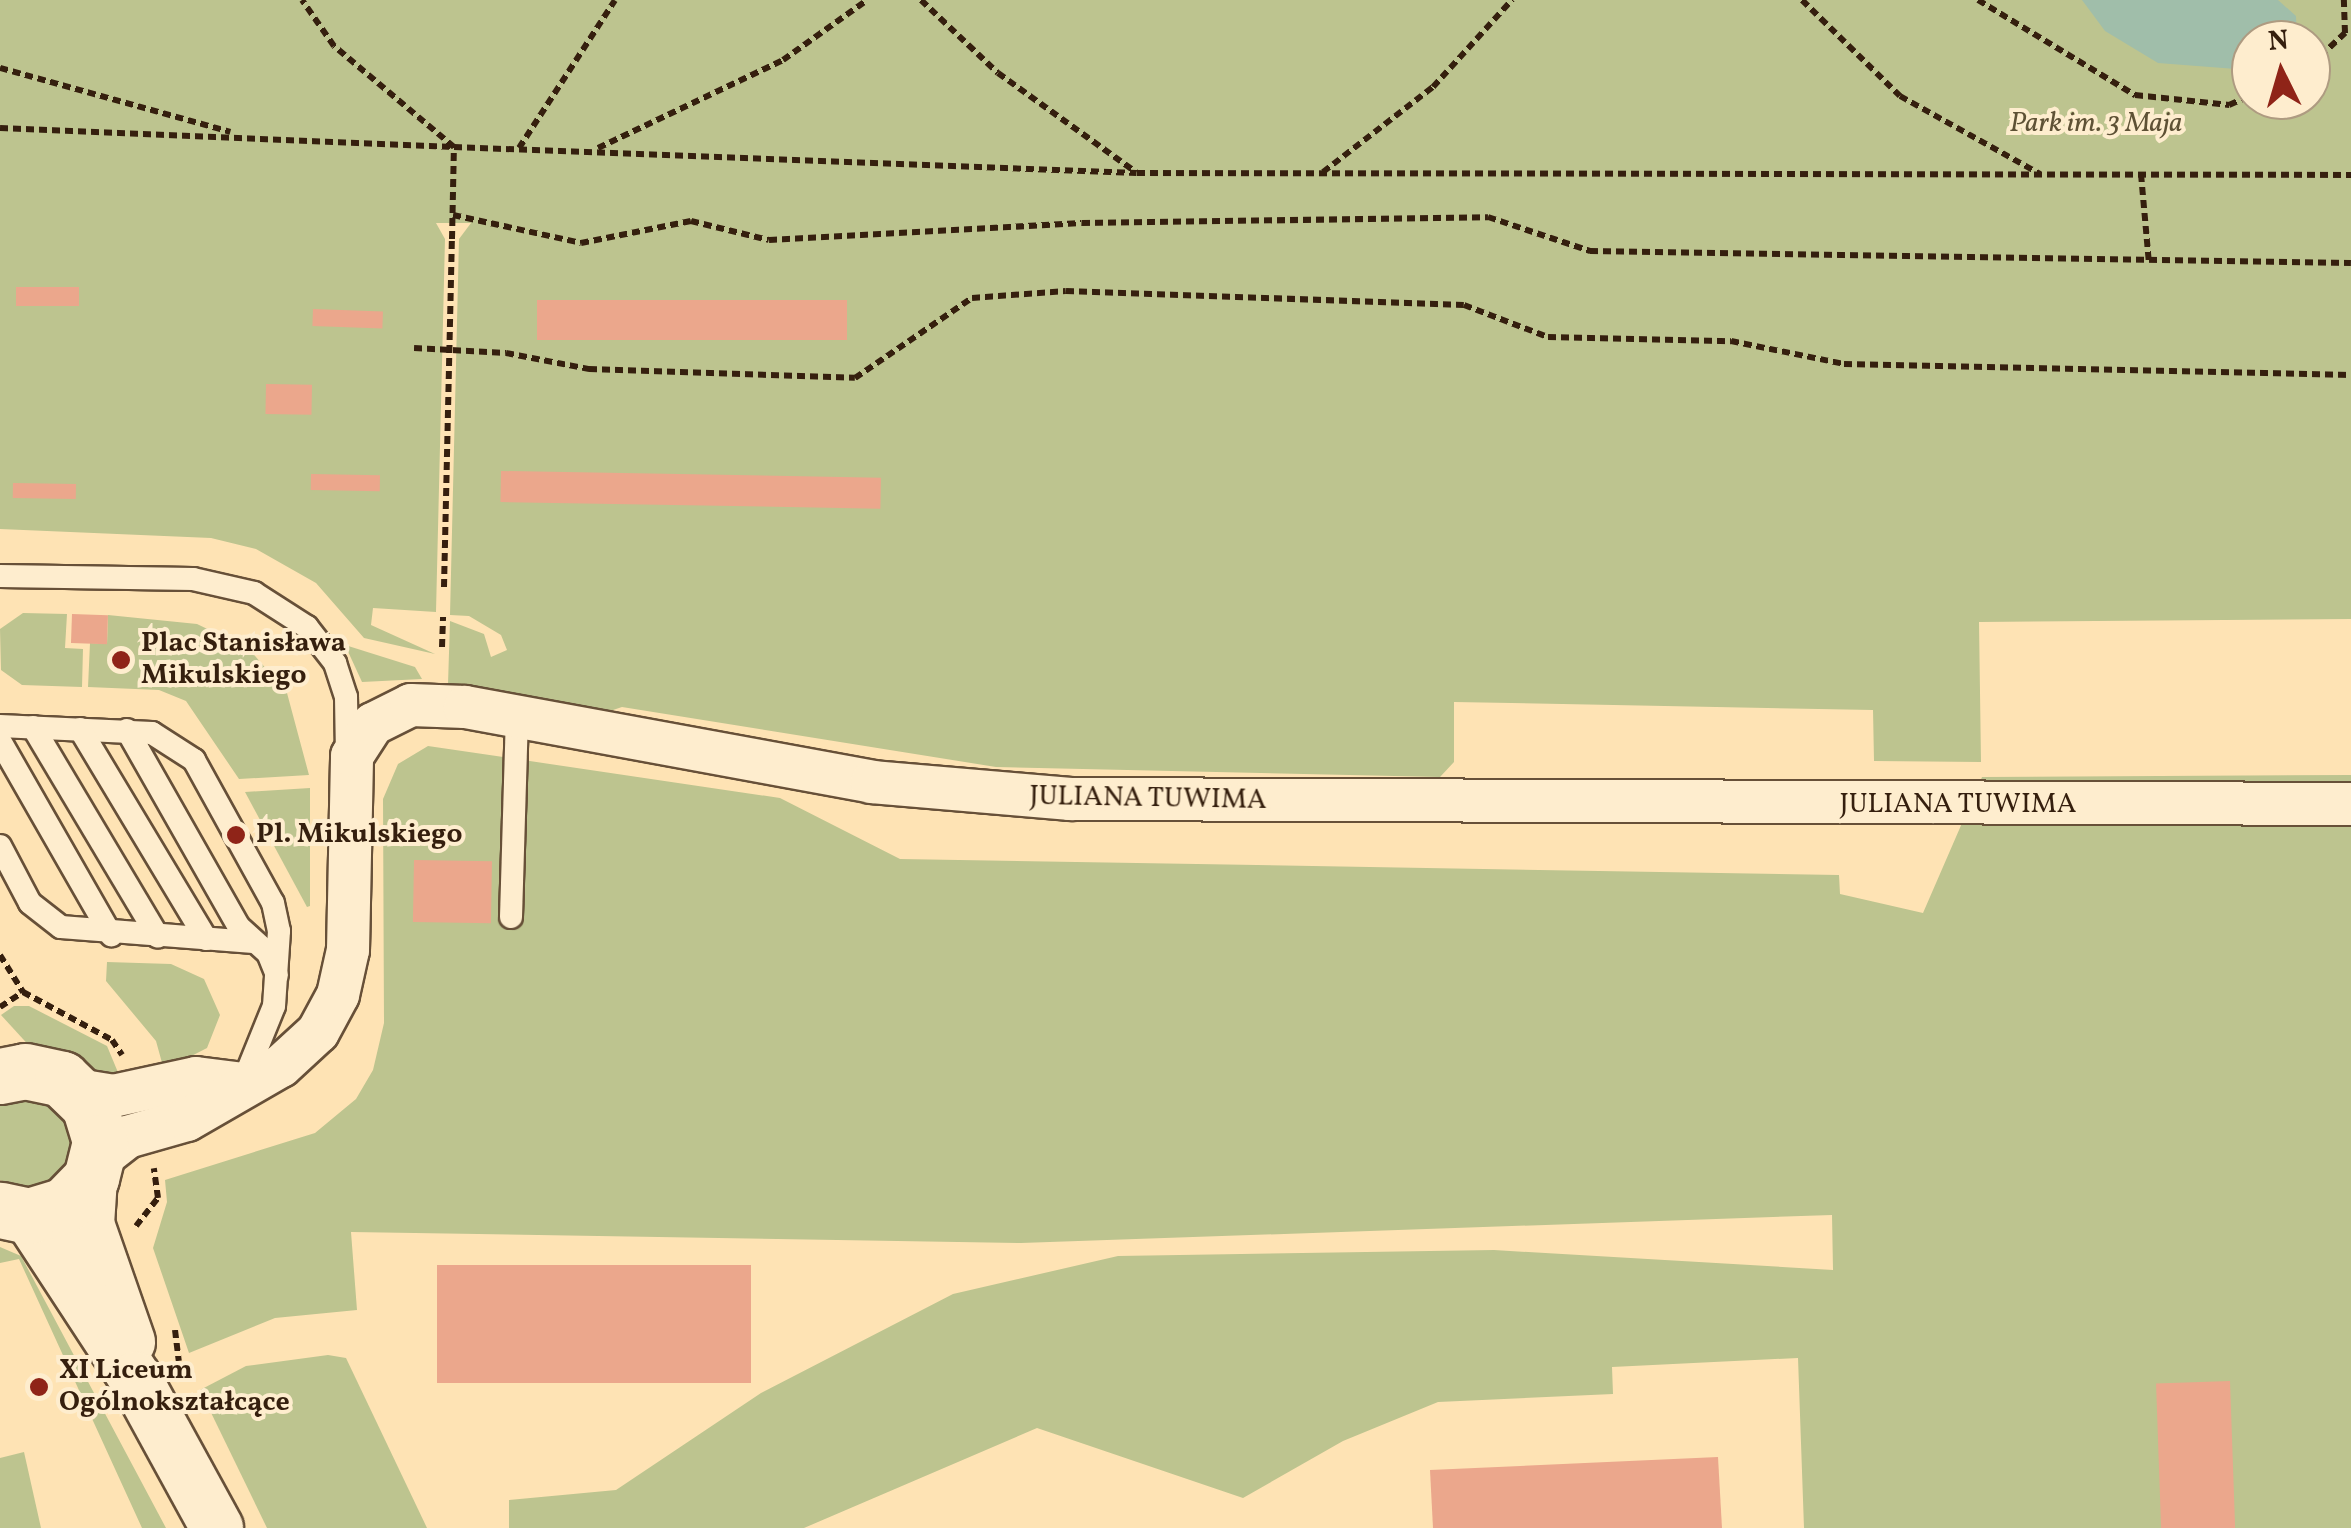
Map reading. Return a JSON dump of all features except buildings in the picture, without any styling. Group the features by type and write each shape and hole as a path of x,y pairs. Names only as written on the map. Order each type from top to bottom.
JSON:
{"main road":[{"path":"8,1064 77,1090 97,1122 95,1169 66,1205 15,1213"}],"street":[{"name":"JULIANA TUWIMA","path":"95,1169 127,1137 187,1120 303,1049 338,995 348,950 347,781 360,738 401,708 435,704 517,716 872,782 1070,799 2351,804"},
{"path":"77,1090 112,1096 196,1078 242,1084"},
{"path":"95,1169 88,1224 125,1317 135,1378"},
{"path":"15,1213 135,1378 218,1528"}],"lane":[{"path":"0,576 193,579 281,608 317,638 340,674 347,781"},
{"path":"511,917 517,716"},
{"path":"0,726 127,730 167,738 203,772 272,903 278,984 266,1036 242,1084"},
{"path":"32,728 158,937"},
{"path":"80,728 206,939"},
{"path":"127,730 253,942 273,962 278,984"},
{"path":"0,740 110,934"},
{"path":"0,846 45,918 110,934 253,942"}],"path":[{"path":"302,0 334,46 454,147"},
{"path":"518,148 615,0"},
{"path":"597,149 783,60 867,0"},
{"path":"921,0 998,73 1137,173"},
{"path":"1322,173 1433,87 1512,0"},
{"path":"1802,0 1900,96 2040,174"},
{"path":"1978,0 2135,96 2231,105"},
{"path":"2331,46 2345,33 2344,0"},
{"path":"0,68 244,136"},
{"path":"0,128 1137,173 2351,175"},
{"path":"444,587 454,147"},
{"path":"2141,174 2149,264"},
{"path":"453,215 581,243 691,221 768,240 1082,224 1488,217 1590,251 2149,264 2351,263"},
{"path":"414,348 506,353 589,369 855,378 972,298 1066,292 1464,305 1548,337 1731,342 1844,364 2351,375"},
{"path":"442,617 442,647"},
{"path":"0,956 23,992 112,1040 125,1066"},
{"path":"0,1007 23,992"},
{"path":"142,1224 158,1198 153,1166"}],"green space":[{"name":"Park im. 3 Maja","path":"0,0 2351,0 2351,619 1979,622 1981,762 1874,761 1873,710 1454,702 1454,762 1440,777 996,767 622,707 601,714 448,684 450,621 484,634 491,657 507,650 501,635 469,616 450,615 459,239 471,223 436,223 445,239 436,612 373,608 371,625 435,654 364,638 316,583 256,549 211,538 0,529"},
{"path":"23,613 67,614 65,648 83,649 82,687 22,685 1,670 0,629"},
{"path":"108,615 197,624 249,649 287,693 309,775 239,779 186,701 159,690 88,687 90,643 107,644"},
{"path":"345,645 415,667 422,679 362,682"},
{"path":"428,746 780,798 900,859 1839,875 1840,894 1923,913 1982,777 2351,775 2351,1528 1804,1528 1798,1358 1612,1367 1613,1394 1438,1402 1343,1441 1243,1498 1037,1428 804,1528 509,1528 509,1500 616,1490 761,1393 953,1294 1118,1256 1494,1250 1833,1270 1832,1215 1021,1243 351,1232 357,1310 275,1318 189,1353 153,1248 167,1202 165,1180 315,1133 356,1099 373,1070 384,1023 383,799 398,764"},
{"path":"310,788 310,906 307,907 245,792"},
{"path":"107,962 171,964 204,979 220,1015 207,1048 164,1070 156,1041 106,981"},
{"path":"14,1006 29,1006 107,1046 122,1082 34,1051 1,1015"},
{"path":"26,1097 49,1102 67,1119 74,1142 68,1165 51,1183 28,1190 0,1180 0,1106"},
{"path":"0,1247 21,1256 166,1528 142,1528 19,1259 0,1263"},
{"path":"328,1355 346,1358 427,1528 267,1528 200,1390 246,1366"},
{"path":"24,1452 41,1528 0,1528 0,1458"}],"shaded area":[{"path":"2082,0 2278,0 2296,16 2296,20 2231,20 2231,69 2158,63 2105,31"}],"place":[{"name":"Plac Stanisława Mikulskiego","path":"121,660"},
{"name":"Pl. Mikulskiego","path":"236,835"},
{"name":"XI Liceum Ogólnokształcące","path":"39,1387"}]}
